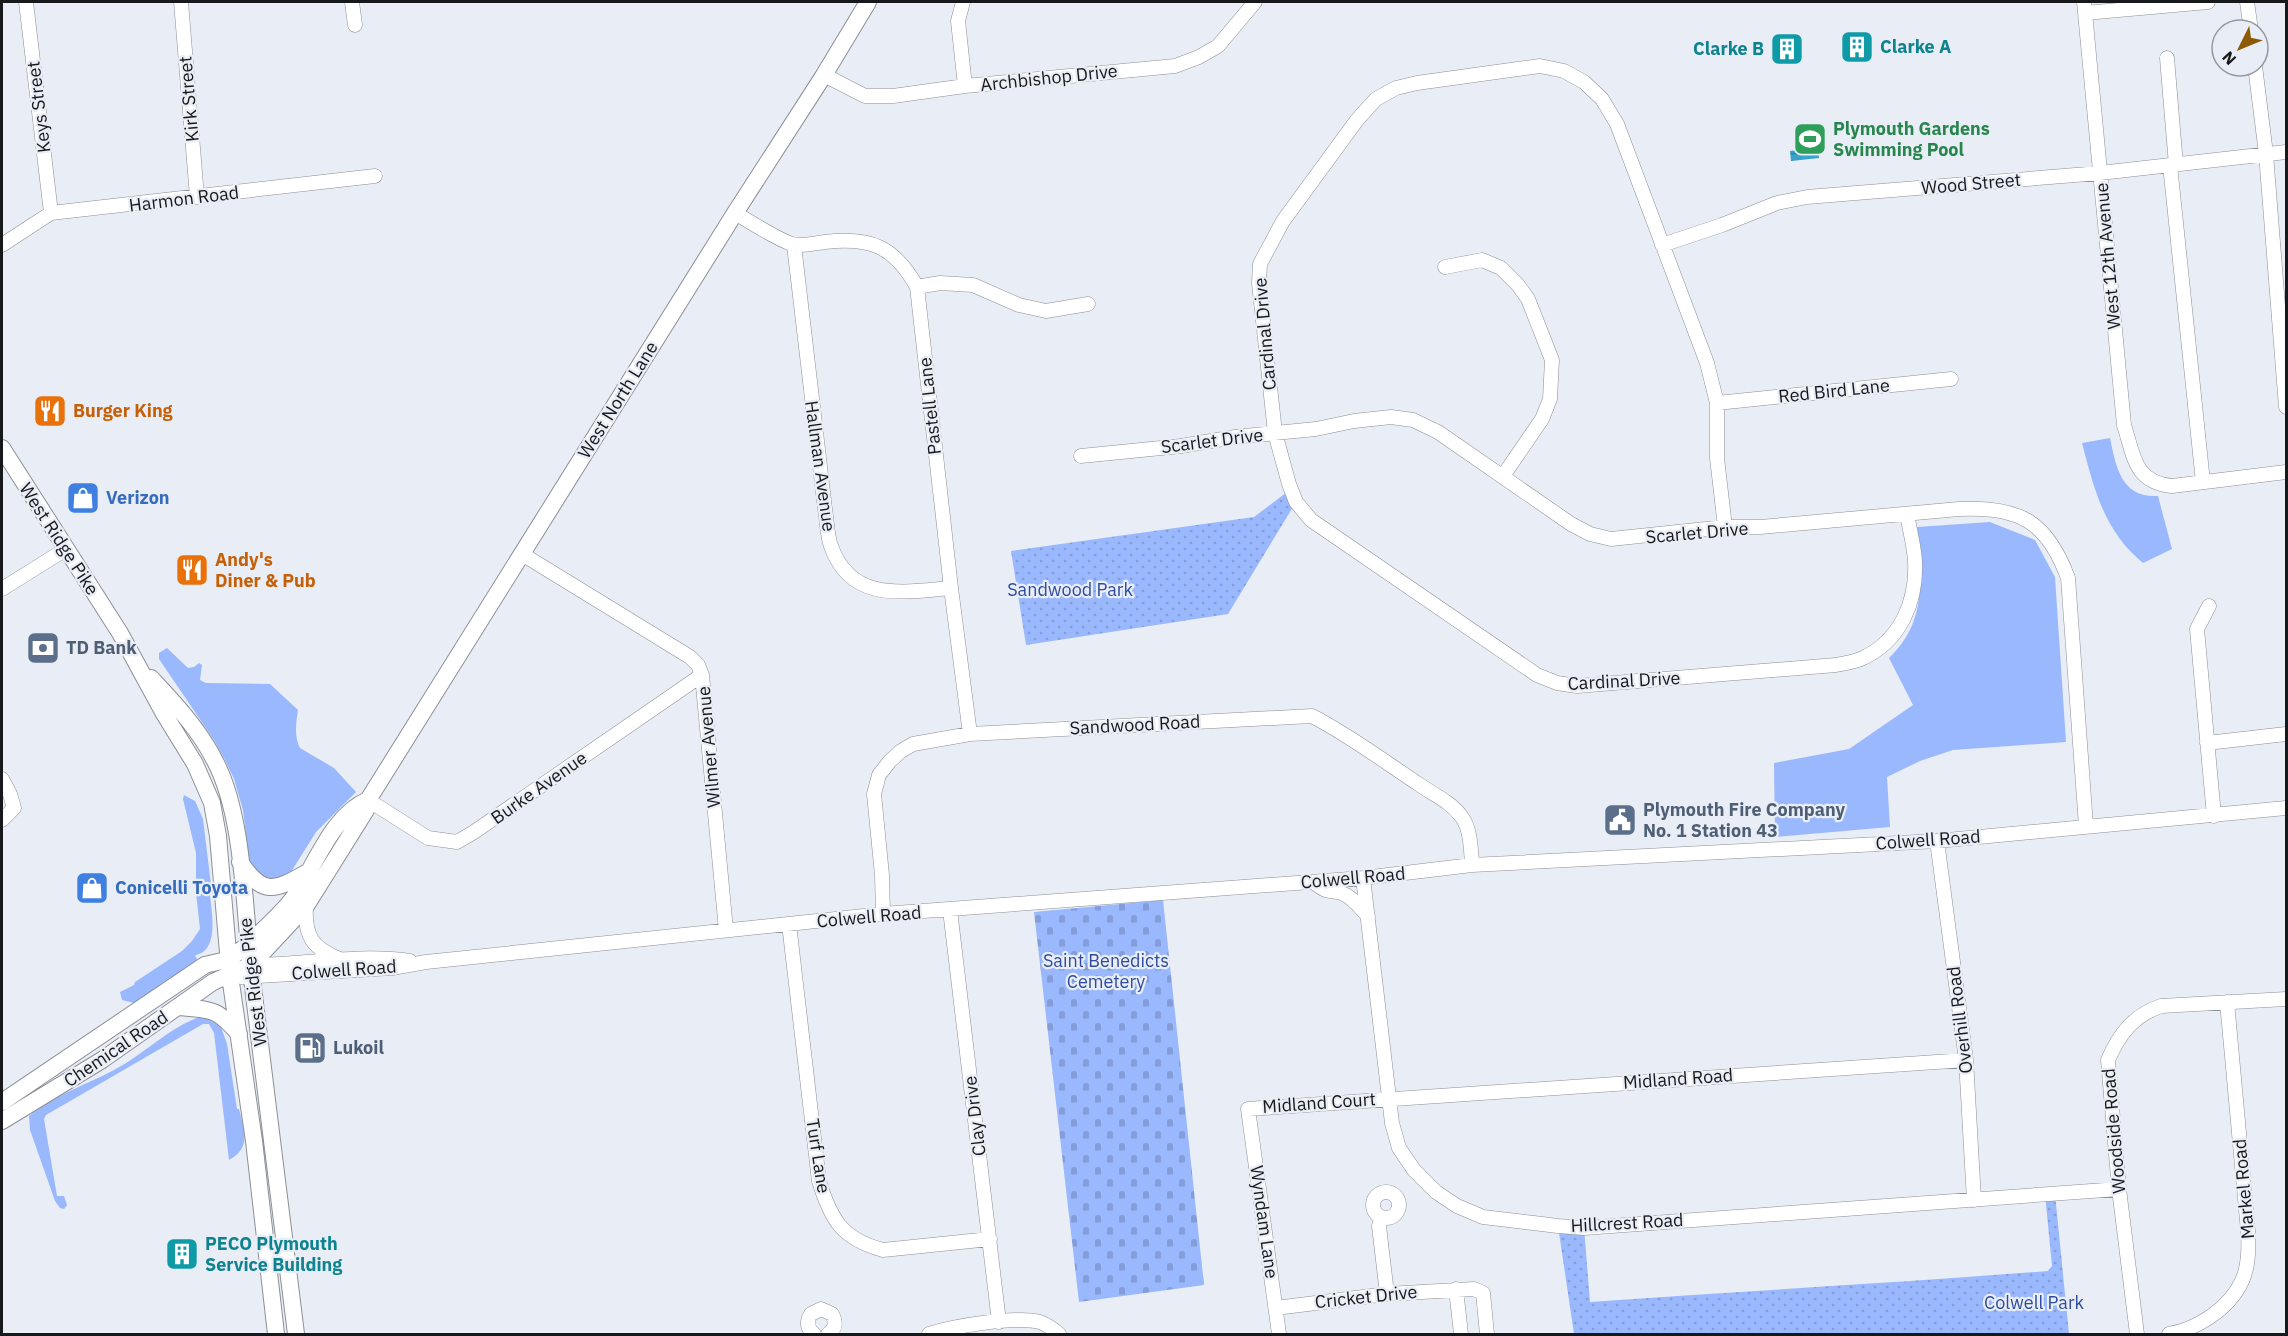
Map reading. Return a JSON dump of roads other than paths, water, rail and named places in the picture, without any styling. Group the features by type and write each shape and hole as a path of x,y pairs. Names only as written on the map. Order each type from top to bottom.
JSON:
{"main road":[{"name":"West North Lane","path":"231,976 251,971 306,906 366,810 368,800 868,2"},
{"name":"West Ridge Pike","path":"2,448 135,660 195,764 212,803 218,836 231,976 256,1151 276,1335"},
{"name":"West Ridge Pike","path":"135,660 191,722 216,762 237,833 251,971 296,1335"},
{"name":"West North Lane","path":"229,959 248,944 294,897 306,873 329,838 356,805 368,800"},
{"path":"240,861 255,882 270,889 279,888 306,873"},
{"path":"229,959 251,971"},
{"name":"Chemical Road","path":"2,1102 205,965 229,959"},
{"name":"Chemical Road","path":"2,1121 102,1060 213,982 231,976"},
{"path":"179,1007 212,1010 239,1034"}],"street":[{"name":"Keys Street","path":"26,2 51,213"},
{"name":"Kirk Street","path":"181,2 197,197"},
{"path":"352,2 355,25"},
{"path":"963,2 958,21 965,86"},
{"name":"Archbishop Drive","path":"824,75 865,96 892,96 965,86 1175,66 1199,57 1218,46 1255,2"},
{"path":"2085,7 2208,2"},
{"path":"2247,2 2249,18"},
{"name":"West 12th Avenue","path":"2085,7 2124,425 2136,464 2143,476 2157,484 2172,486 2204,482"},
{"path":"2167,58 2173,165 2204,482 2286,472"},
{"name":"Cardinal Drive","path":"1725,527 1717,458 1717,403 1707,363 1617,124 1602,99 1584,82 1564,71 1540,66 1416,83 1396,88 1376,99 1337,145 1283,221 1260,264 1258,283 1275,433 1288,484 1296,502 1311,520 1537,675 1557,683 1577,686 1836,665 1862,659 1879,649 1896,633 1908,610 1914,589 1915,561 1907,514"},
{"path":"2256,78 2266,154 2286,407"},
{"name":"Wood Street","path":"1662,245 1777,203 1807,197 2100,173 2286,152"},
{"name":"Harmon Road","path":"2,245 51,213 375,176"},
{"path":"735,213 794,245"},
{"name":"Pastell Lane","path":"794,245 844,240 874,243 891,253 908,270 917,287 970,734"},
{"name":"Hallman Avenue","path":"794,245 825,509 831,545 840,566 857,581 875,590 897,593 951,588"},
{"path":"1445,267 1482,260 1501,268 1528,299 1551,360 1550,399 1542,419 1503,476"},
{"path":"917,287 939,283 973,285 1019,306 1046,311 1088,304"},
{"name":"Red Bird Lane","path":"1717,403 1951,379"},
{"name":"Scarlet Drive","path":"1081,456 1181,446 1391,417 1413,420 1438,432 1570,524 1590,534 1611,539 1725,527 1760,527 1983,508 2021,517 2036,524 2049,539 2061,558 2068,578 2086,826"},
{"path":"2,589 66,549"},
{"name":"Wilmer Avenue","path":"522,554 690,657 698,665 702,675 726,930"},
{"path":"2209,606 2197,629 2214,816"},
{"name":"Burke Avenue","path":"368,800 428,838 457,842 702,675"},
{"name":"Sandwood Road","path":"883,914 882,875 873,794 879,775 901,751 913,744 970,734 1312,716 1346,734 1419,785 1439,796 1463,817 1469,839 1472,865"},
{"path":"2207,743 2286,734"},
{"path":"2,779 14,808 2,820"},
{"name":"Colwell Road","path":"251,971 392,968 883,914 1363,878 1472,865 1937,841 2286,808"},
{"name":"Overhill Road","path":"1937,841 1966,1060 1974,1200"},
{"name":"Hillcrest Road","path":"1363,878 1392,1123 1399,1148 1414,1170 1443,1197 1483,1217 1584,1228 2119,1189"},
{"path":"1313,882 1327,892 1341,893 1351,898 1368,916"},
{"path":"306,906 305,923 310,939 324,952 344,961"},
{"name":"Clay Drive","path":"950,910 999,1322"},
{"name":"Turf Lane","path":"789,924 819,1181 826,1205 837,1225 852,1238 867,1246 883,1250 990,1239"},
{"name":"Colwell Road","path":"251,971 288,965 391,958 421,963"},
{"name":"Woodside Road","path":"2137,1335 2119,1189 2108,1060 2115,1044 2122,1032 2147,1011 2161,1006 2286,999"},
{"name":"Markel Road","path":"2169,1335 2197,1326 2216,1311 2236,1291 2243,1280 2246,1267 2249,1248 2248,1231 2226,1002"},
{"name":"Midland Road","path":"1390,1098 1966,1060"},
{"name":"Midland Court","path":"1248,1109 1390,1098"},
{"name":"Wyndam Lane","path":"1248,1109 1279,1335"},
{"path":"1381,1218 1379,1226 1387,1294"},
{"path":"1456,1289 1461,1335"},
{"name":"Cricket Drive","path":"1276,1308 1387,1294 1474,1289 1483,1293 1487,1335"},
{"path":"814,1335 807,1322 811,1314 821,1309 832,1314 835,1320 835,1326 830,1334"},
{"path":"929,1335 943,1330 1018,1320 1041,1323 1049,1326 1059,1335"}],"place":[{"name":"Clarke A","path":"1857,47"},
{"name":"Clarke B","path":"1787,49"},
{"name":"Plymouth Gardens Swimming Pool","path":"1810,139"},
{"name":"Burger King","path":"50,411"},
{"name":"Verizon","path":"83,498"},
{"name":"Andy's Diner & Pub","path":"192,570"},
{"name":"TD Bank","path":"43,648"},
{"name":"Plymouth Fire Company No. 1 Station 43","path":"1620,820"},
{"name":"Conicelli Toyota","path":"92,888"},
{"name":"Lukoil","path":"310,1048"},
{"name":"PECO Plymouth Service Building","path":"182,1254"}],"park label":[{"name":"Sandwood Park","path":"1070,590"},
{"name":"Saint Benedicts Cemetery","path":"1106,971"},
{"name":"Colwell Park","path":"2034,1303"}]}
